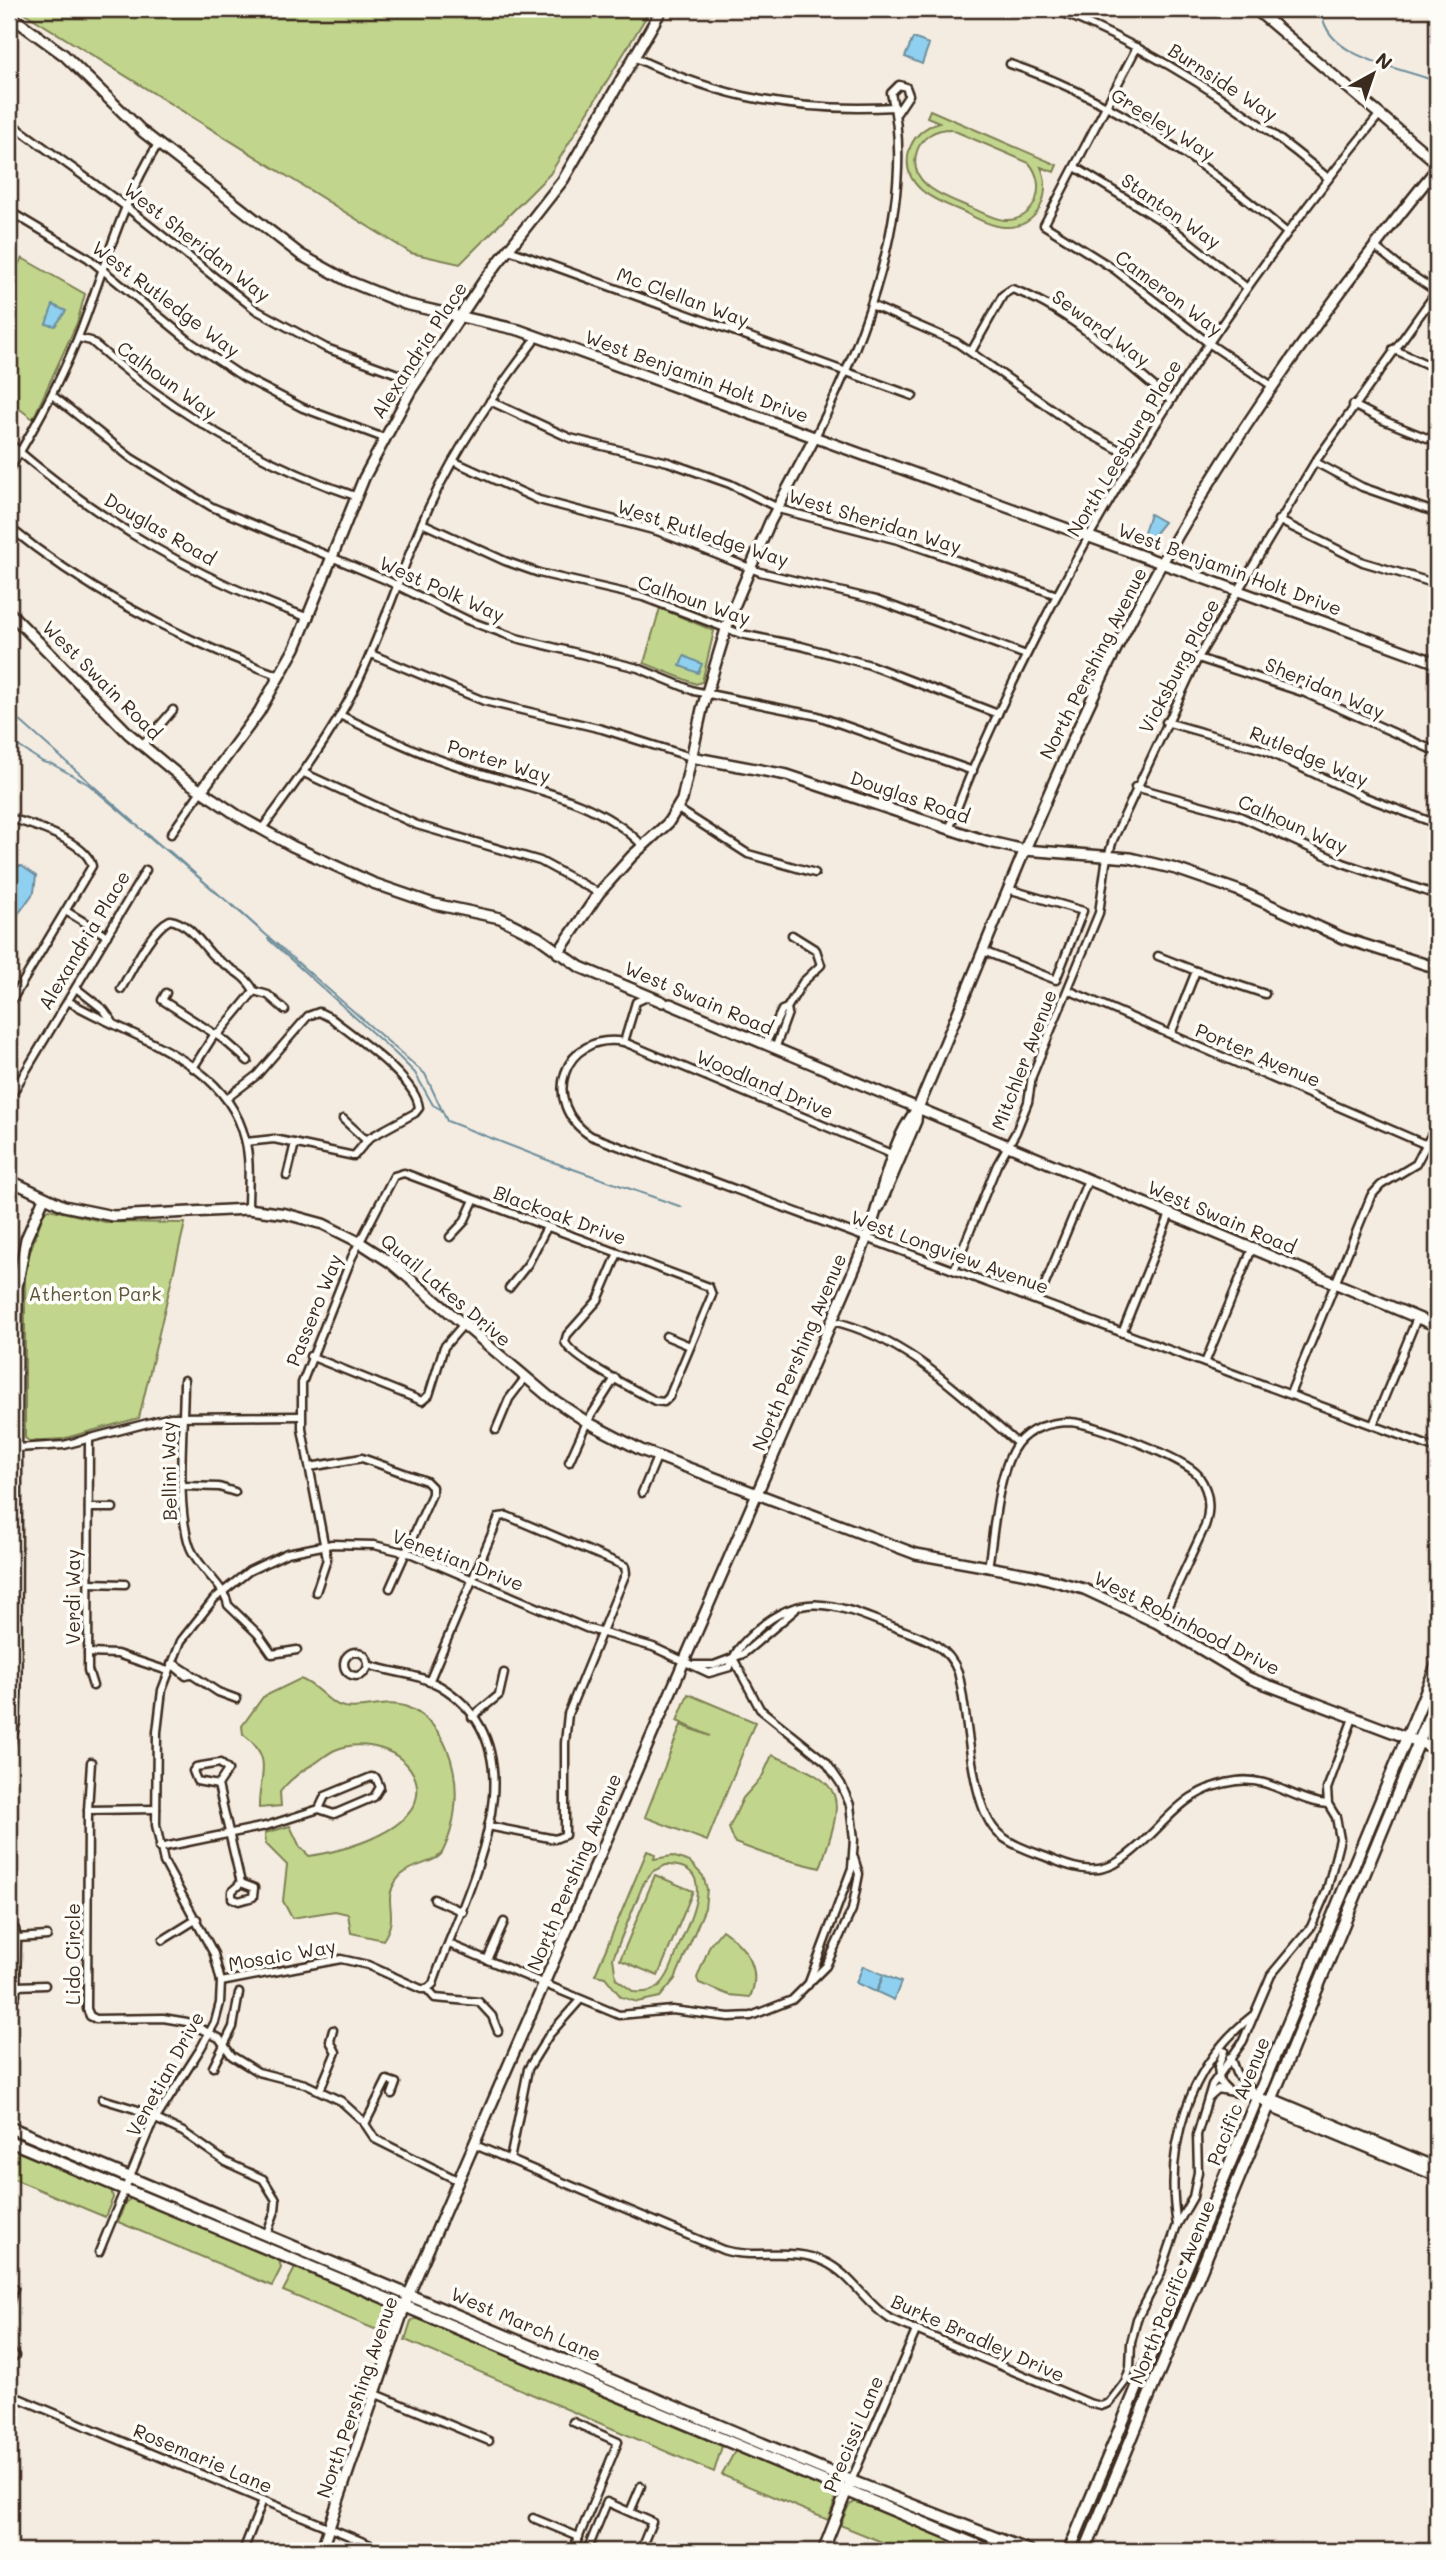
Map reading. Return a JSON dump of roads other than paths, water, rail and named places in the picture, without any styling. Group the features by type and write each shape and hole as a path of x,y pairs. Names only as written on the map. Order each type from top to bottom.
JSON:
{"main road":[{"name":"Alexandria Place","path":"201,791 246,731 280,676 309,618 355,496 417,381 461,319 483,282 563,180 662,9"},
{"path":"1255,9 1437,165"},
{"name":"West Benjamin Holt Drive","path":"9,15 65,55 158,144 271,234 320,267 401,303 461,319 509,327 1437,663"},
{"name":"North Pershing Avenue","path":"875,1213 886,1195 916,1121 918,1108 1024,850 1084,716 1163,563 1272,386 1437,165"},
{"path":"558,953 599,893 668,823 678,809 726,629 749,568 777,507 815,438"},
{"name":"West Swain Road","path":"9,612 86,694 142,746 201,791 261,830 331,866 434,904 500,918 531,933 580,967 1437,1326"},
{"name":"Douglas Road","path":"691,757 787,775 949,830 1024,850 1108,855 1148,862 1199,876 1343,938 1437,968"},
{"name":"North Pershing Avenue","path":"321,2551 331,2529 409,2294 690,1663 756,1495 866,1238 894,1155 909,1119 918,1108"},
{"name":"Quail Lakes Drive","path":"9,1180 44,1198 87,1212 124,1217 248,1209 304,1218 359,1242 390,1262 525,1378 587,1422 657,1457 756,1495"},
{"path":"9,1745 15,1721 11,1693 17,1448 13,1398 19,1273 26,1239 44,1198"},
{"name":"West Robinhood Drive","path":"756,1495 916,1554 1076,1587 1125,1607 1249,1678 1437,1749"},
{"name":"Pacific Avenue","path":"1069,2551 1437,1665"},
{"name":"North Pacific Avenue","path":"1085,2551 1437,1698"},
{"path":"1259,2097 1278,2110 1437,2176"},
{"path":"1269,2102 1277,2101 1437,2168"},
{"name":"West March Lane","path":"9,2127 267,2233 851,2481 1030,2551"},
{"name":"West March Lane","path":"9,2141 991,2551"},
{"path":"1184,2310 1180,2297 1195,2259 1194,2253"},
{"name":"Precissi Lane","path":"823,2551 851,2481"}],"street":[{"name":"Burnside Way","path":"1054,9 1068,11 1138,47 1229,102 1328,178"},
{"path":"1074,167 1138,47"},
{"path":"634,57 698,85 749,99 818,108 896,110 892,222 871,305 846,373 815,438"},
{"name":"Greeley Way","path":"1010,64 1106,107 1192,158 1286,232"},
{"name":"North Leesburg Place","path":"949,830 1026,655 1088,537 1134,458 1207,342 1246,287 1380,114"},
{"name":"West Sheridan Way","path":"9,122 125,205 214,279 278,323 352,360 417,381"},
{"path":"9,470 52,395 78,338 125,205 158,144"},
{"name":"Cameron Way","path":"1074,167 1045,227 1114,269 1207,342 1272,386"},
{"name":"Stanton Way","path":"1074,167 1167,224 1246,287"},
{"name":"West Rutledge Way","path":"9,213 102,268 192,343 243,377 303,408 384,438"},
{"path":"1374,246 1437,292"},
{"name":"Mc Clellan Way","path":"509,250 913,396"},
{"name":"Seward Way","path":"971,352 1009,289 1015,290 1063,317 1170,400"},
{"name":"Vicksburg Place","path":"1089,938 1101,907 1108,855 1135,787 1198,658 1315,462 1353,405 1437,292"},
{"path":"871,305 931,328 971,352 1076,427 1134,458"},
{"path":"261,830 304,774 340,715 371,654 422,523 453,461 490,401 537,337"},
{"name":"Calhoun Way","path":"78,338 91,341 154,394 224,439 290,472 355,496"},
{"path":"1394,349 1437,369"},
{"name":"West Polk Way","path":"52,395 131,458 180,489 240,521 397,586 489,629 612,660 707,693 818,716 973,771"},
{"name":"West Sheridan Way","path":"490,401 543,428 701,473 777,507 898,540 1057,595"},
{"path":"1353,405 1437,442"},
{"name":"Douglas Road","path":"9,443 91,509 165,556 247,595 309,618"},
{"name":"West Rutledge Way","path":"453,461 539,500 657,531 749,568 876,600 1026,655"},
{"path":"1315,462 1373,491 1437,513"},
{"path":"1278,520 1363,562 1437,584"},
{"name":"Calhoun Way","path":"422,523 505,561 643,597 726,629 856,661 999,714"},
{"path":"9,527 85,582 138,614 205,647 280,676"},
{"name":"Douglas Road","path":"371,654 484,701 602,729 691,757"},
{"name":"Sheridan Way","path":"1198,658 1305,693 1437,751"},
{"path":"142,746 173,710"},
{"name":"Porter Way","path":"340,715 429,756 576,803 620,827 643,846"},
{"name":"Rutledge Way","path":"1166,722 1264,750 1362,796 1437,824"},
{"path":"304,774 417,825 540,861 599,893"},
{"name":"Calhoun Way","path":"1135,787 1237,815 1343,863 1437,895"},
{"name":"Alexandria Place","path":"171,834 201,791"},
{"path":"678,809 748,854 815,873"},
{"path":"9,818 51,831 91,861 91,870 9,1005"},
{"name":"Alexandria Place","path":"9,1099 146,870"},
{"path":"983,951 1056,980 1083,911 1008,889"},
{"path":"65,911 107,936"},
{"path":"121,989 159,929 166,921 173,920 200,939 221,962 245,978 254,990 268,995 285,1010"},
{"path":"770,1047 789,1013 787,1008 794,993 821,965 822,960 816,950 792,935"},
{"name":"Mitchler Avenue","path":"954,1270 997,1165 1028,1102 1032,1076 1089,938"},
{"path":"1158,956 1265,994"},
{"path":"1171,1034 1196,971"},
{"path":"76,988 104,1010 111,1021"},
{"path":"193,1068 214,1035 220,1032 254,990"},
{"name":"Porter Avenue","path":"1068,990 1437,1146"},
{"path":"166,993 162,1000 248,1061"},
{"path":"624,1042 636,1002 651,996"},
{"path":"68,1001 111,1021 193,1068 212,1081 228,1098 240,1121 246,1142 248,1209"},
{"path":"228,1098 257,1075 308,1016 318,1012 403,1078 419,1101 419,1108 415,1113 367,1141 355,1156 274,1139 246,1142"},
{"name":"Woodland Drive","path":"624,1042 894,1155"},
{"name":"West Longview Avenue","path":"624,1042 594,1043 574,1056 566,1069 562,1084 563,1101 571,1119 580,1129 1437,1450"},
{"path":"343,1119 367,1141"},
{"path":"1290,1394 1373,1193 1416,1164 1429,1144 1437,1124"},
{"path":"287,1176 295,1143"},
{"name":"Blackoak Drive","path":"398,1173 711,1289 712,1295 690,1346"},
{"name":"Passero Way","path":"316,1592 327,1564 301,1416 302,1383 310,1356 359,1242 398,1173"},
{"path":"1038,1301 1088,1180"},
{"path":"450,1237 464,1222 474,1200"},
{"path":"1122,1333 1170,1214"},
{"path":"509,1288 528,1264 547,1227"},
{"path":"1205,1363 1252,1249"},
{"path":"618,1253 598,1300 567,1335 565,1342 568,1348 655,1401 664,1402 669,1397 690,1346 666,1336"},
{"path":"1373,1425 1417,1318"},
{"path":"832,1321 874,1334 901,1348 1017,1443"},
{"path":"310,1356 422,1401 429,1395 444,1347 463,1325"},
{"path":"496,1430 509,1399 525,1378"},
{"path":"569,1462 587,1422 615,1378"},
{"name":"Bellini Way","path":"184,1380 184,1520 198,1564 222,1592"},
{"path":"17,1448 51,1447 152,1420 184,1416 301,1416"},
{"path":"988,1569 1005,1475 1017,1443 1041,1426 1079,1423 1181,1461 1197,1474 1208,1498 1207,1521 1159,1625"},
{"name":"Verdi Way","path":"89,1438 88,1670 93,1686"},
{"path":"642,1493 657,1457"},
{"path":"310,1467 367,1458 429,1483 432,1494 390,1588"},
{"path":"184,1486 219,1487 235,1492"},
{"path":"89,1508 113,1508"},
{"path":"429,1682 496,1519 508,1516 625,1566 626,1573 568,1714 565,1733 565,1835 555,1839 488,1826"},
{"name":"Venetian Drive","path":"99,2252 155,2120 210,2032 220,2003 220,1982 214,1954 172,1878 159,1848 156,1809 158,1711 171,1667 188,1631 215,1597 265,1563 295,1551 325,1545 374,1545 406,1552 600,1633 653,1647 690,1663"},
{"path":"89,1583 125,1584"},
{"path":"222,1592 228,1605 258,1634 272,1654 298,1650"},
{"path":"215,1597 222,1604 228,1605"},
{"path":"690,1663 714,1665 743,1654 798,1607 817,1603 832,1605 923,1638 947,1653 959,1678 980,1801 988,1822 1009,1841 1063,1864 1089,1870 1111,1866 1130,1853 1186,1799 1236,1781 1259,1782 1309,1802 1328,1804 1327,1789 1334,1763 1353,1718"},
{"path":"89,1654 117,1654 171,1667 237,1699"},
{"path":"449,1944 580,2000 624,2015 672,2010 742,2017 776,2008 808,1986 826,1966 852,1910 859,1874 854,1858 850,1805 837,1777 818,1754 772,1722 760,1709 733,1658"},
{"path":"368,1665 429,1682 455,1698 472,1717 491,1758 493,1795 475,1880 433,1984 428,1989"},
{"path":"472,1717 499,1695 504,1673"},
{"name":"Lido Circle","path":"91,1762 88,1810 88,2012 96,2019 171,2018 210,2032"},
{"path":"204,1765 225,1765 226,1775 218,1785 197,1781 193,1771 204,1765"},
{"path":"159,1848 266,1826 319,1809 325,1796 371,1777 380,1783 374,1797 344,1810 329,1815 319,1809"},
{"path":"218,1785 241,1883"},
{"name":"Burke Bradley Drive","path":"475,2145 723,2250 758,2255 793,2253 824,2261 843,2274 880,2314 1089,2403 1105,2405 1118,2395 1128,2374 1133,2330 1160,2275 1177,2225 1186,2213 1197,2182 1197,2135 1220,2069 1243,2041 1271,1975 1311,1927 1327,1890 1340,1839 1336,1817 1328,1804"},
{"path":"88,1810 156,1809"},
{"path":"808,1986 854,1858"},
{"path":"9,1920 12,1898"},
{"path":"434,1899 463,1912"},
{"path":"163,1940 197,1919"},
{"path":"487,1960 504,1922"},
{"path":"9,1927 15,1929 17,1938 16,1996 9,2000"},
{"path":"17,1938 47,1936"},
{"name":"Mosaic Way","path":"220,1982 341,1959 368,1965 421,1989 428,1989 435,1998 479,2002 492,2016 498,2031"},
{"path":"17,1986 45,1985"},
{"path":"213,2067 233,2027 239,1993"},
{"path":"510,2160 528,2069 544,2042 580,2000"},
{"name":"Burke Bradley Drive","path":"1177,2225 1174,2168 1187,2100 1205,2070 1231,2037 1254,2015"},
{"path":"320,2090 336,2052 330,2041 333,2030"},
{"path":"210,2032 232,2056 258,2072 320,2090 347,2106 375,2139 459,2181"},
{"path":"1228,2090 1220,2082 1220,2069 1231,2037"},
{"path":"1230,2057 1236,2073 1259,2097"},
{"path":"1205,2070 1220,2069 1236,2073"},
{"path":"365,2124 387,2080 396,2082 392,2094"},
{"path":"1209,2097 1217,2089 1259,2097"},
{"path":"102,2099 121,2103 183,2132 226,2162 267,2183 276,2206 267,2233"},
{"path":"9,2286 14,2288 9,2305"},
{"name":"Precissi Lane","path":"851,2481 916,2330"},
{"path":"9,2350 15,2356"},
{"name":"Rosemarie Lane","path":"9,2394 385,2551"},
{"path":"376,2394 489,2441"},
{"path":"573,2422 618,2442 573,2551"},
{"path":"630,2512 641,2486"},
{"path":"243,2551 263,2500"},
{"path":"587,2551 607,2502 652,2522 640,2551"},
{"path":"533,2518 579,2537"},
{"path":"956,2551 961,2539"}],"water":[{"path":"913,38 929,44 922,64 905,57"},
{"path":"53,305 66,311 55,326 46,324"},
{"path":"1150,514 1164,522 1151,538 1144,532"},
{"path":"684,656 702,664 698,673 680,666"},
{"path":"9,866 22,866 36,876 34,892 9,927"},
{"path":"863,1966 901,1982 894,2000 877,1992 883,1976 876,1992 856,1983"}],"waterway":[{"path":"1334,9 1322,14 1327,29 1336,41 1365,58 1429,79 1437,79"},
{"path":"9,711 134,822"},
{"path":"9,740 43,762 52,764 88,784 248,919 425,1074 447,1121 550,1161 682,1207"},
{"path":"145,834 161,848"},
{"path":"167,849 218,894"},
{"path":"233,905 260,930"},
{"path":"268,939 397,1055 415,1073 433,1105 442,1110"}],"park label":[{"name":"Atherton Park","path":"95,1294"}]}
